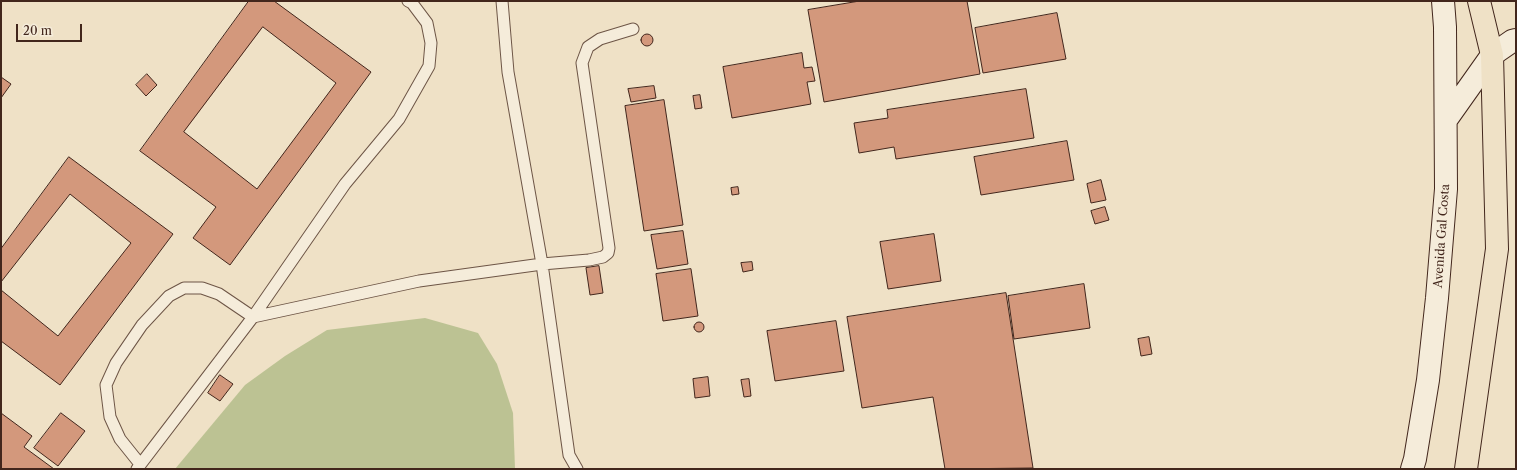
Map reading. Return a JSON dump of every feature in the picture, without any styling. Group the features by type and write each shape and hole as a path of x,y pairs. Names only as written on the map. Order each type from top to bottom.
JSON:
{"main road":[{"name":"Avenida Gal Costa","path":"1416,466 1428,380 1437,298 1446,189 1445,27 1443,1"},
{"path":"1466,469 1497,249 1492,55 1479,1"},
{"path":"1446,120 1492,55 1516,40"}],"lane":[{"path":"408,1 412,3 426,23 431,43 430,66 399,118 345,184 253,317 138,466 120,439 110,417 106,385 116,363 142,325 169,296 184,288 202,288 219,294 253,317 419,281 542,264 589,260 602,257 608,253 609,248 582,63 588,47 600,39 633,29"},
{"path":"502,1 508,72 542,264 568,455 577,469"}],"green space":[{"path":"425,318 478,333 497,364 513,413 515,469 175,469 245,385 285,356 327,330"}],"building":[{"path":"249,1 274,1 371,72 230,265 193,238 216,207 140,151","holes":["263,27 336,83 257,189 184,132"]},
{"path":"860,1 967,1 980,74 824,102 808,10"},
{"path":"1057,13 1066,59 983,73 975,28"},
{"path":"647,34 651,36 653,40 651,44 647,46 643,44 641,40 643,36"},
{"path":"802,53 804,68 812,67 815,81 807,82 811,104 732,118 723,67"},
{"path":"147,74 157,85 146,96 136,85"},
{"path":"1,77 11,84 1,98"},
{"path":"654,86 656,98 631,102 628,89"},
{"path":"1026,89 1034,138 896,159 894,147 859,153 854,123 888,118 887,110"},
{"path":"700,95 702,108 695,109 693,96"},
{"path":"664,100 683,225 644,231 625,106"},
{"path":"1067,141 1074,180 981,195 974,157"},
{"path":"69,157 173,234 60,385 1,341 1,290 58,336 131,243 70,194 1,282 1,249"},
{"path":"1101,180 1106,200 1091,203 1087,184"},
{"path":"738,187 739,194 732,195 731,188"},
{"path":"1105,207 1109,220 1095,224 1091,211"},
{"path":"683,231 688,264 657,269 651,235"},
{"path":"934,234 941,281 888,289 880,242"},
{"path":"752,262 753,270 743,272 741,263"},
{"path":"599,266 603,293 590,295 586,268"},
{"path":"691,269 698,316 663,321 656,274"},
{"path":"1084,284 1090,328 1014,339 1008,296"},
{"path":"1006,293 1033,468 945,469 933,397 862,408 847,317"},
{"path":"836,321 844,371 775,381 767,331"},
{"path":"697,322 701,322 703,323 703,331 697,332 694,329 694,325"},
{"path":"1149,337 1152,354 1141,356 1138,339"},
{"path":"220,375 233,384 220,401 208,393"},
{"path":"708,377 710,396 695,398 693,379"},
{"path":"749,379 751,396 744,397 741,380"},
{"path":"1,413 32,436 24,447 54,469 1,469"},
{"path":"61,413 85,431 58,466 34,448"}]}
